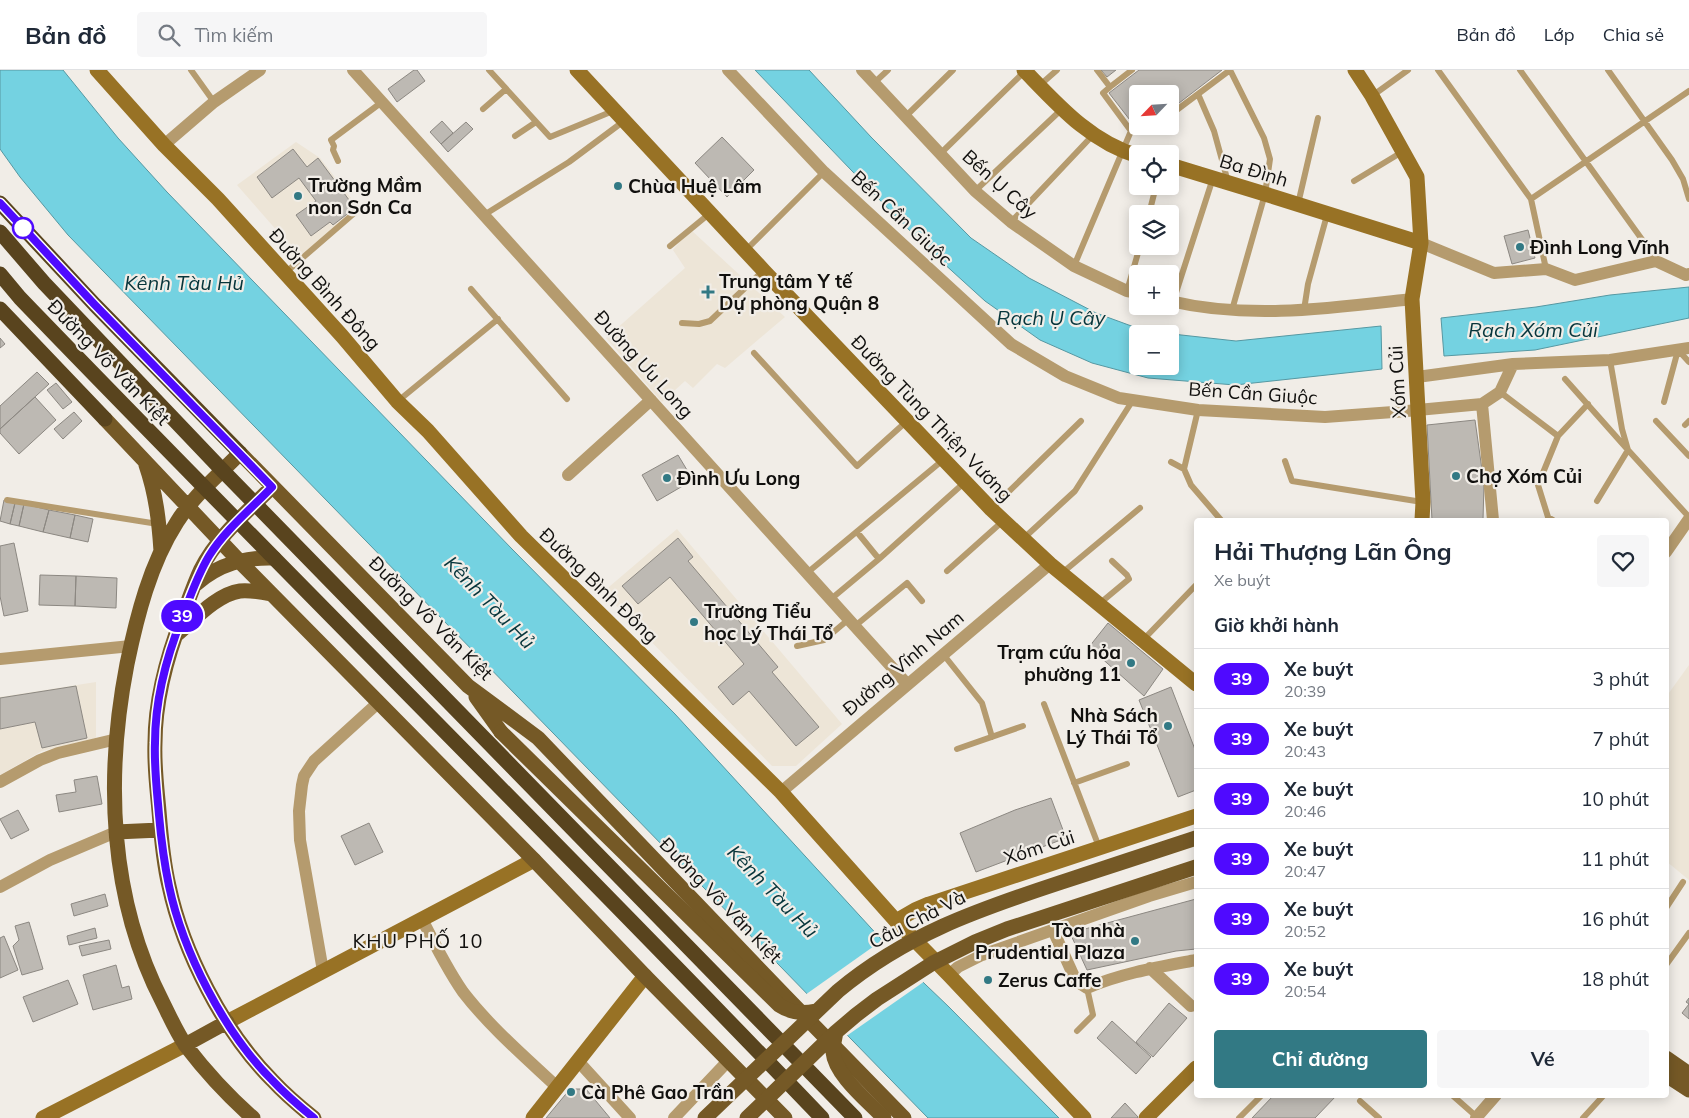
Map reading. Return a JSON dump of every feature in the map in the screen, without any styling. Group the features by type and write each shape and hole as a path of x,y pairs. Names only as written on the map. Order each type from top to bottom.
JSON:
{"highway":[{"name":"Đường Võ Văn Kiệt","path":"0,203 95,305 240,453"},
{"name":"Đường Võ Văn Kiệt","path":"0,232 44,283 223,471 855,1118"},
{"name":"Đường Võ Văn Kiệt","path":"0,274 20,298 205,489 822,1118"},
{"path":"0,309 105,419"}],"main road":[{"path":"105,419 271,594 729,1060 779,1116"},
{"path":"167,526 240,453"},
{"name":"Đường Võ Văn Kiệt","path":"240,453 468,686 538,738 904,1118"},
{"path":"145,462 167,526 161,554 145,593 131,646 120,708 115,793 116,832 121,878 129,917 140,953 156,989 186,1045 230,1097 252,1118"},
{"path":"272,487 220,540 201,569 193,587 175,636 162,680 156,718 156,773 160,830 169,886 180,924 196,964 227,1022 244,1047 271,1080 291,1100 314,1118"},
{"path":"193,587 215,570 239,561 250,558 274,558"},
{"path":"175,636 215,602 228,594 242,591 271,594"},
{"path":"468,686 501,732 779,1005 786,1010 794,1012 816,1011"},
{"path":"116,832 160,830"},
{"name":"Cầu Chà Và","path":"705,1118 838,991 870,966 926,933 997,904 1194,839"},
{"path":"747,1118 836,1032 877,999 933,963 968,945 1007,929 1194,867"},
{"path":"186,1045 227,1022"},
{"path":"836,1032 833,1052 838,1067 844,1076 884,1118"},
{"path":"1669,1060 1689,1074"},
{"path":"1669,1077 1689,1090"}],"street":[{"name":"Đường Bình Đông","path":"97,70 164,145 218,199 521,536 781,792 896,921 949,974 1084,1118"},
{"path":"164,145 214,102 260,70"},
{"name":"Đường Ưu Long","path":"353,70 907,684"},
{"name":"Đường Tùng Thiện Vương","path":"578,70 764,271 991,509 1056,569 1194,682"},
{"name":"Bến Cần Giuộc","path":"728,70 824,172 1011,344 1065,376 1119,398 1198,410 1325,417 1482,404"},
{"name":"Bến Ụ Cây","path":"862,70 975,191 1011,222 1074,266 1129,291"},
{"name":"Xóm Củi","path":"1355,70 1372,96 1417,177 1421,243 1412,299 1417,371 1422,518"},
{"path":"1024,71 1062,109 1093,135 1129,153"},
{"name":"Ba Đình","path":"1179,169 1421,243"},
{"path":"1421,243 1494,273 1546,269 1575,280 1656,261 1686,275 1689,274"},
{"path":"1179,303 1232,311 1304,310 1412,299"},
{"path":"1417,371 1610,360 1684,349"},
{"path":"1493,518 1482,404 1500,392 1514,364"},
{"path":"568,475 650,400"},
{"path":"1669,548 1689,518"},
{"name":"Đường Vĩnh Nam","path":"781,792 943,654 1056,569"},
{"path":"0,659 131,646"},
{"path":"323,971 300,840 299,811 302,785 304,776 314,761 379,702"},
{"path":"0,782 53,754 117,740"},
{"name":"Xóm Củi","path":"896,921 929,904 1194,817"},
{"path":"0,887 50,860 116,832"},
{"path":"227,1022 534,860"},
{"path":"949,974 958,967 982,955 1194,883"},
{"path":"422,918 463,992 496,1028 558,1087"},
{"path":"1053,930 1076,981 1087,988 1110,978 1150,968 1194,960"},
{"path":"1150,968 1191,1006"},
{"path":"533,1118 645,976"},
{"path":"43,1118 186,1045"},
{"path":"674,1118 729,1060"},
{"path":"578,1061 630,1118"},
{"path":"1146,1118 1194,1070"},
{"path":"1476,1117 1493,1098"}],"lane":[{"path":"191,70 214,102"},
{"path":"489,70 550,137 619,116"},
{"path":"874,83 888,70"},
{"path":"906,116 953,70"},
{"path":"1039,86 1057,70"},
{"path":"1097,70 1110,87"},
{"path":"1074,266 1131,131 1103,93 1132,70"},
{"path":"1179,108 1230,70 1264,138 1270,159 1265,194 1232,311"},
{"path":"1372,96 1408,70"},
{"path":"1438,70 1531,199 1546,269"},
{"path":"1520,70 1656,261"},
{"path":"1608,70 1672,160 1683,179 1689,199"},
{"path":"940,154 1024,71"},
{"path":"482,109 506,89"},
{"path":"1531,199 1689,92"},
{"path":"1198,94 1214,131 1228,183"},
{"path":"338,162 331,140 382,102"},
{"path":"975,191 1062,109"},
{"path":"484,215 569,162 619,116"},
{"path":"1298,204 1318,118"},
{"path":"515,136 536,122"},
{"path":"1011,222 1093,135"},
{"path":"1354,181 1403,151"},
{"path":"746,250 824,172"},
{"path":"1179,281 1213,178"},
{"path":"285,273 360,209"},
{"path":"670,246 710,213"},
{"path":"1304,310 1308,284 1327,214"},
{"path":"682,322 699,324 710,321 764,271"},
{"path":"471,289 567,398"},
{"path":"398,401 498,319"},
{"path":"1684,349 1689,362"},
{"path":"1664,402 1684,349"},
{"path":"754,353 857,466 907,421"},
{"path":"1596,502 1628,450 1622,429 1610,360"},
{"path":"1565,380 1689,518"},
{"path":"1500,392 1558,436"},
{"path":"1023,539 1075,492 1133,400"},
{"path":"1550,518 1538,485 1558,436 1588,404"},
{"path":"1198,410 1184,469 1191,485 1219,518"},
{"path":"1656,421 1689,456"},
{"path":"991,509 1081,422"},
{"path":"807,573 943,460"},
{"path":"1284,461 1292,481 1423,502"},
{"path":"1171,462 1184,469"},
{"path":"831,599 965,482"},
{"path":"7,500 167,526"},
{"path":"1056,569 1140,508"},
{"path":"947,571 1003,520"},
{"path":"857,532 879,559"},
{"path":"1099,604 1129,579 1112,561"},
{"path":"797,646 824,640 852,623 907,583 922,601"},
{"path":"1143,640 1194,588"},
{"path":"943,654 982,702 992,737"},
{"path":"1044,704 1099,848"},
{"path":"956,750 1023,726"},
{"path":"1074,783 1127,764"},
{"path":"1669,904 1684,882"},
{"path":"1669,961 1689,933"},
{"path":"1078,1032 1093,1015 1087,988"},
{"path":"1239,1118 1259,1098"},
{"path":"1455,1098 1476,1117"},
{"path":"1583,1118 1601,1098"},
{"path":"1360,1101 1378,1118"}],"shaded area":[{"name":"Trường Mầm non Sơn Ca","path":"296,142 320,158 358,207 300,257 237,185"},
{"name":"Trung tâm Y tế Dự phòng Quận 8","path":"690,229 785,317 725,368 717,364 693,388 685,381 662,402 606,338 685,268 673,250"},
{"name":"Trường Tiểu học Lý Thái Tổ","path":"677,529 842,724 796,766 772,766 603,592"},
{"path":"1689,665 1689,880 1669,863 1669,693"},
{"path":"96,682 96,738 42,751 0,775 0,697"}],"water":[{"name":"Kênh Tàu Hủ","path":"0,70 63,70 118,138 167,192 512,549 675,714 903,963 1059,1118 928,1118 68,235 20,177 0,149"},
{"name":"Rạch Ụ Cây","path":"755,70 809,70 871,137 971,238 1029,278 1096,313 1129,325 1129,373 1092,363 1040,340 985,301 941,261"},
{"name":"Rạch Xóm Củi","path":"1689,287 1689,318 1535,350 1444,356 1441,318 1536,307 1610,295"},
{"name":"Rạch Ụ Cây","path":"1381,326 1382,369 1235,385 1148,378 1137,375 1179,375 1179,335 1236,341"}],"pier":[{"path":"884,939 925,981 845,1037 805,995"}],"building":[{"path":"414,70 417,70 425,81 397,102 388,89"},
{"path":"1101,70 1116,70 1107,77"},
{"path":"1139,70 1222,70 1179,103 1179,85 1129,85 1129,119 1109,93"},
{"path":"442,121 453,133 441,144 430,132"},
{"path":"466,122 473,129 448,152 441,144"},
{"path":"722,137 754,170 727,197 695,163"},
{"path":"293,149 307,167 318,158 355,208 333,225 330,222 311,236 296,215 316,201 299,178 272,198 257,177"},
{"name":"Đình Long Vĩnh","path":"1528,230 1535,258 1512,264 1504,236"},
{"path":"0,338 5,344 0,348"},
{"path":"37,372 49,384 0,429 0,406"},
{"path":"56,383 72,402 63,409 47,390"},
{"path":"35,397 56,420 19,454 0,433 0,429"},
{"path":"74,412 82,421 63,439 54,429"},
{"name":"Chợ Xóm Củi","path":"1475,420 1484,484 1483,518 1432,518 1427,425"},
{"name":"Đình Ưu Long","path":"678,455 693,480 657,501 642,475"},
{"path":"4,500 15,503 10,524 0,521"},
{"path":"15,503 24,504 19,526 10,524"},
{"path":"24,504 49,510 43,532 19,526"},
{"path":"49,510 75,515 70,538 43,532"},
{"path":"75,515 93,519 88,542 70,538"},
{"path":"678,538 693,557 688,561 778,667 772,672 819,727 796,746 749,691 733,705 718,687 744,664 670,577 638,604 622,586"},
{"path":"14,543 28,611 4,616 0,596 0,546"},
{"path":"40,575 76,576 75,606 39,605"},
{"path":"76,576 117,578 116,608 75,606"},
{"name":"Trạm cứu hỏa phường 11","path":"1108,623 1163,669 1144,696 1089,647"},
{"path":"76,686 87,738 42,748 35,722 0,729 0,698"},
{"name":"Nhà Sách Lý Thái Tổ","path":"1171,687 1194,747 1194,791 1178,797 1139,700"},
{"path":"97,776 102,804 59,812 56,795 76,792 74,780"},
{"path":"1051,798 1066,838 976,872 960,833 1015,810"},
{"path":"18,810 29,830 11,839 0,819"},
{"path":"369,823 383,852 355,865 341,836"},
{"path":"105,894 108,906 74,916 71,904"},
{"name":"Tòa nhà Prudential Plaza","path":"1194,900 1194,949 1176,951 1087,970 1070,933"},
{"path":"29,922 43,969 22,975 13,946 19,940 15,926"},
{"path":"95,928 97,938 69,945 67,936"},
{"path":"4,936 18,970 0,978 0,938"},
{"path":"109,940 111,949 82,956 79,946"},
{"path":"116,965 122,988 129,986 132,999 93,1010 83,975"},
{"path":"68,980 78,1004 33,1022 23,997"},
{"path":"1169,1003 1187,1018 1153,1057 1136,1042"},
{"path":"1689,1004 1689,1019 1682,1013"},
{"path":"1112,1021 1151,1057 1136,1074 1097,1038"},
{"path":"570,1089 586,1089 610,1118 546,1118"},
{"path":"1271,1098 1334,1098 1315,1118 1252,1118"},
{"path":"1125,1103 1138,1117 1111,1118"}],"bus line":[{"name":"39","path":"0,203 95,305 272,487 220,540 201,569 193,587 175,636 162,680 157,710 156,773 164,858 169,886 180,924 196,964 227,1022 252,1058 291,1100 314,1118"}],"place":[{"name":"Chùa Huệ Lâm","path":"618,186"},
{"name":"Trường Mầm non Sơn Ca","path":"298,196"},
{"name":"Đình Long Vĩnh","path":"1520,247"},
{"name":"Trung tâm Y tế Dự phòng Quận 8","path":"708,292"},
{"name":"Chợ Xóm Củi","path":"1456,476"},
{"name":"Đình Ưu Long","path":"667,478"},
{"name":"Trường Tiểu học Lý Thái Tổ","path":"694,622"},
{"name":"Trạm cứu hỏa phường 11","path":"1131,663"},
{"name":"Nhà Sách Lý Thái Tổ","path":"1168,726"},
{"name":"Tòa nhà Prudential Plaza","path":"1135,941"},
{"name":"Zerus Caffe","path":"988,980"},
{"name":"Cà Phê Gao Trần","path":"571,1092"}],"district":[{"name":"KHU PHỐ 10","path":"418,940"}]}
